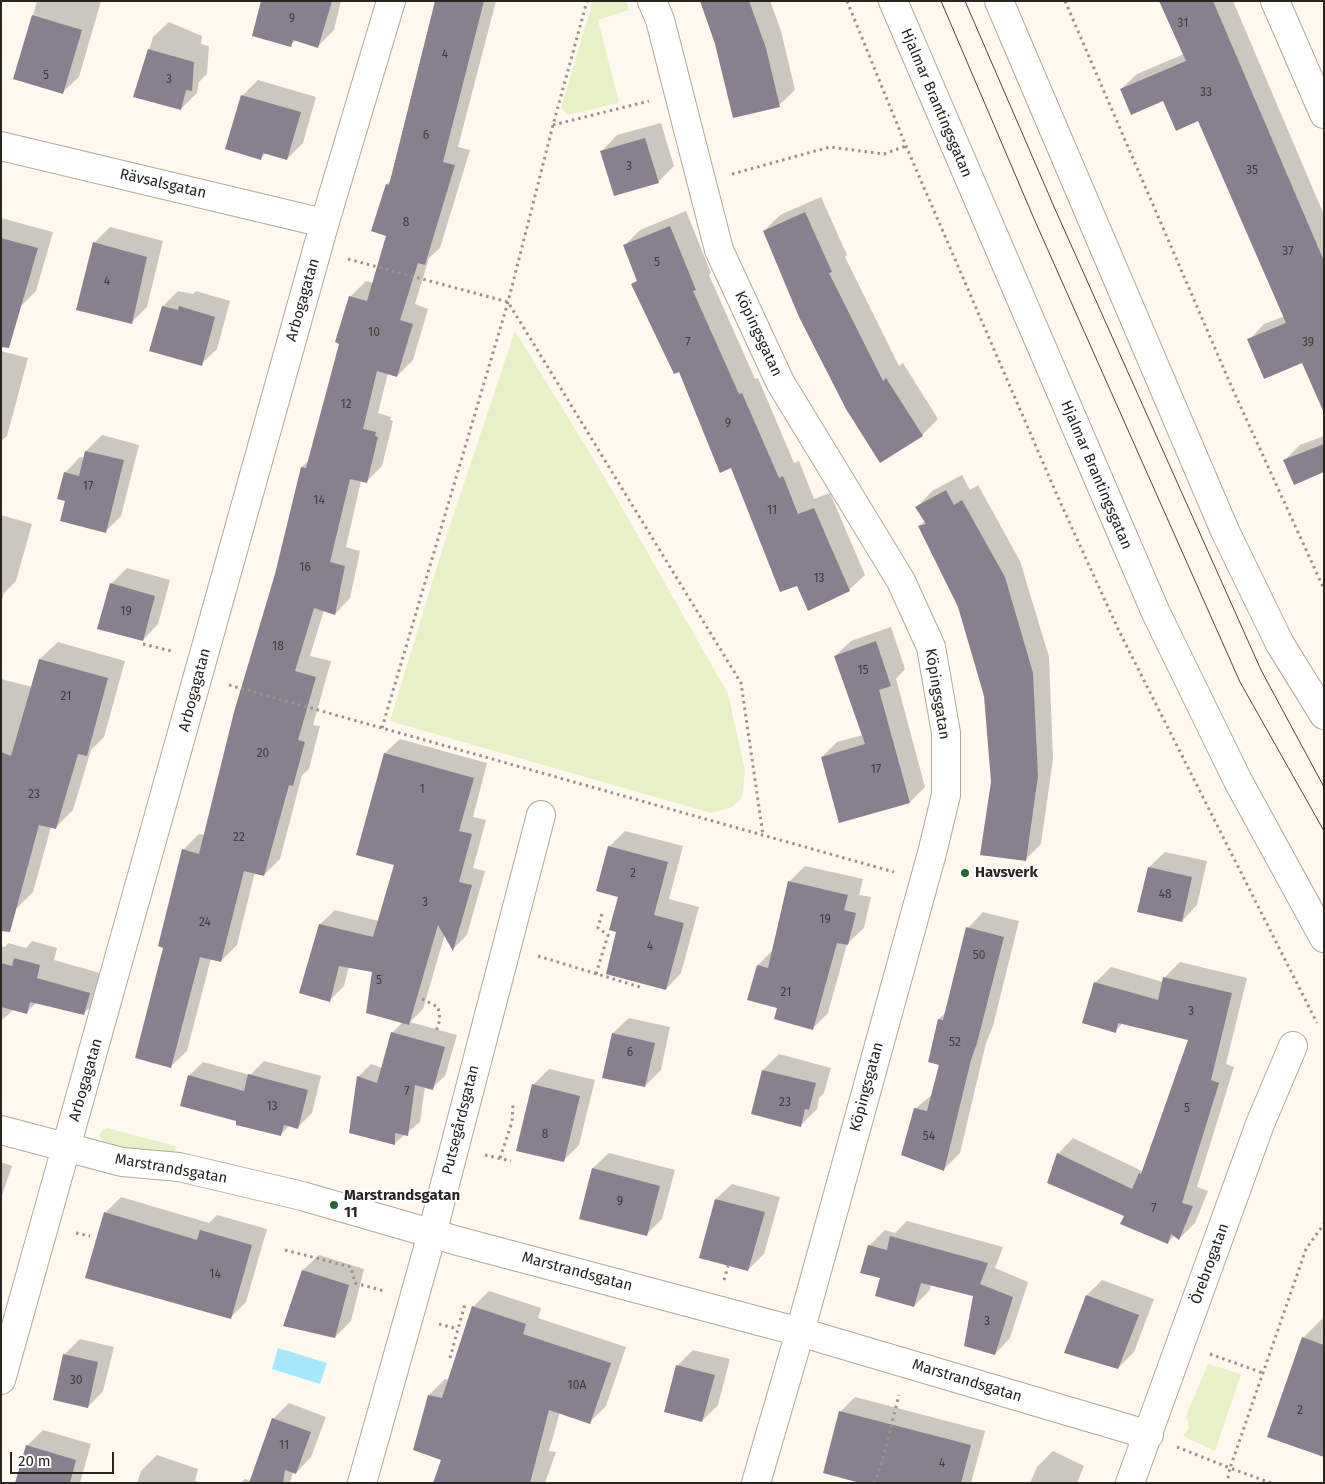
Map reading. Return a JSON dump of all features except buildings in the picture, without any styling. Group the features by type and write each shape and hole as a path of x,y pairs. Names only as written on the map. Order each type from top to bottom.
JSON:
{"street":[{"name":"Arbogagatan","path":"1,1380 68,1147 324,223 391,1"},
{"name":"Köpingsgatan","path":"652,1 660,20 719,250 780,382 854,506 897,573 931,647 946,733 946,795 800,1332 756,1483"},
{"name":"Hjalmar Brantingsgatan","path":"893,1 1156,613 1238,781 1324,938"},
{"path":"999,1 1226,531 1280,644 1324,715"},
{"path":"1275,1 1324,114"},
{"name":"Rävsalsgatan","path":"1,146 324,223"},
{"name":"Putsegårdsgatan","path":"362,1483 432,1234 541,815"},
{"name":"Örebrogatan","path":"1130,1483 1182,1344 1260,1124 1293,1046"},
{"name":"Marstrandsgatan","path":"1,1130 122,1162 188,1169 302,1196 432,1234 800,1332 1149,1435"}],"path":[{"path":"382,728 508,302 587,1"},
{"path":"847,1 906,146 1057,495 1118,629 1320,1029"},
{"path":"1065,1 1233,390 1324,588"},
{"path":"553,125 679,93"},
{"path":"702,183 830,146 884,154 906,146"},
{"path":"317,251 508,302 741,683 763,835"},
{"path":"198,676 924,881"},
{"path":"596,974 608,935 598,928 602,914"},
{"path":"507,946 640,988"},
{"path":"422,999 438,1007 440,1019 436,1032"},
{"path":"500,1158 512,1122 513,1104"},
{"path":"478,1153 511,1161"},
{"path":"1227,1483 1230,1468 1306,1249 1324,1224"},
{"path":"285,1250 351,1267 355,1283 414,1298"},
{"path":"450,1358 465,1304"},
{"path":"1182,1344 1263,1373"},
{"path":"874,1483 883,1458 906,1363"},
{"path":"1149,1435 1271,1483"}],"green space":[{"path":"593,1 626,1 629,10 598,20 619,103 568,115 561,108"},
{"path":"515,331 605,478 728,694 745,771 742,798 732,807 711,813 390,721 447,534"},
{"path":"107,1128 176,1146 174,1155 130,1151 103,1143 99,1136 102,1130"},
{"path":"1208,1364 1241,1374 1215,1451 1183,1436 1189,1427 1186,1416"}],"water":[{"path":"278,1348 327,1363 320,1384 272,1369"}],"tram line":[{"path":"941,1 1035,221 1240,682 1324,831"},
{"path":"965,1 1055,209 1261,670 1324,787"}],"place":[{"name":"Havsverk","path":"965,873"},
{"name":"Marstrandsgatan 11","path":"334,1205"}]}
